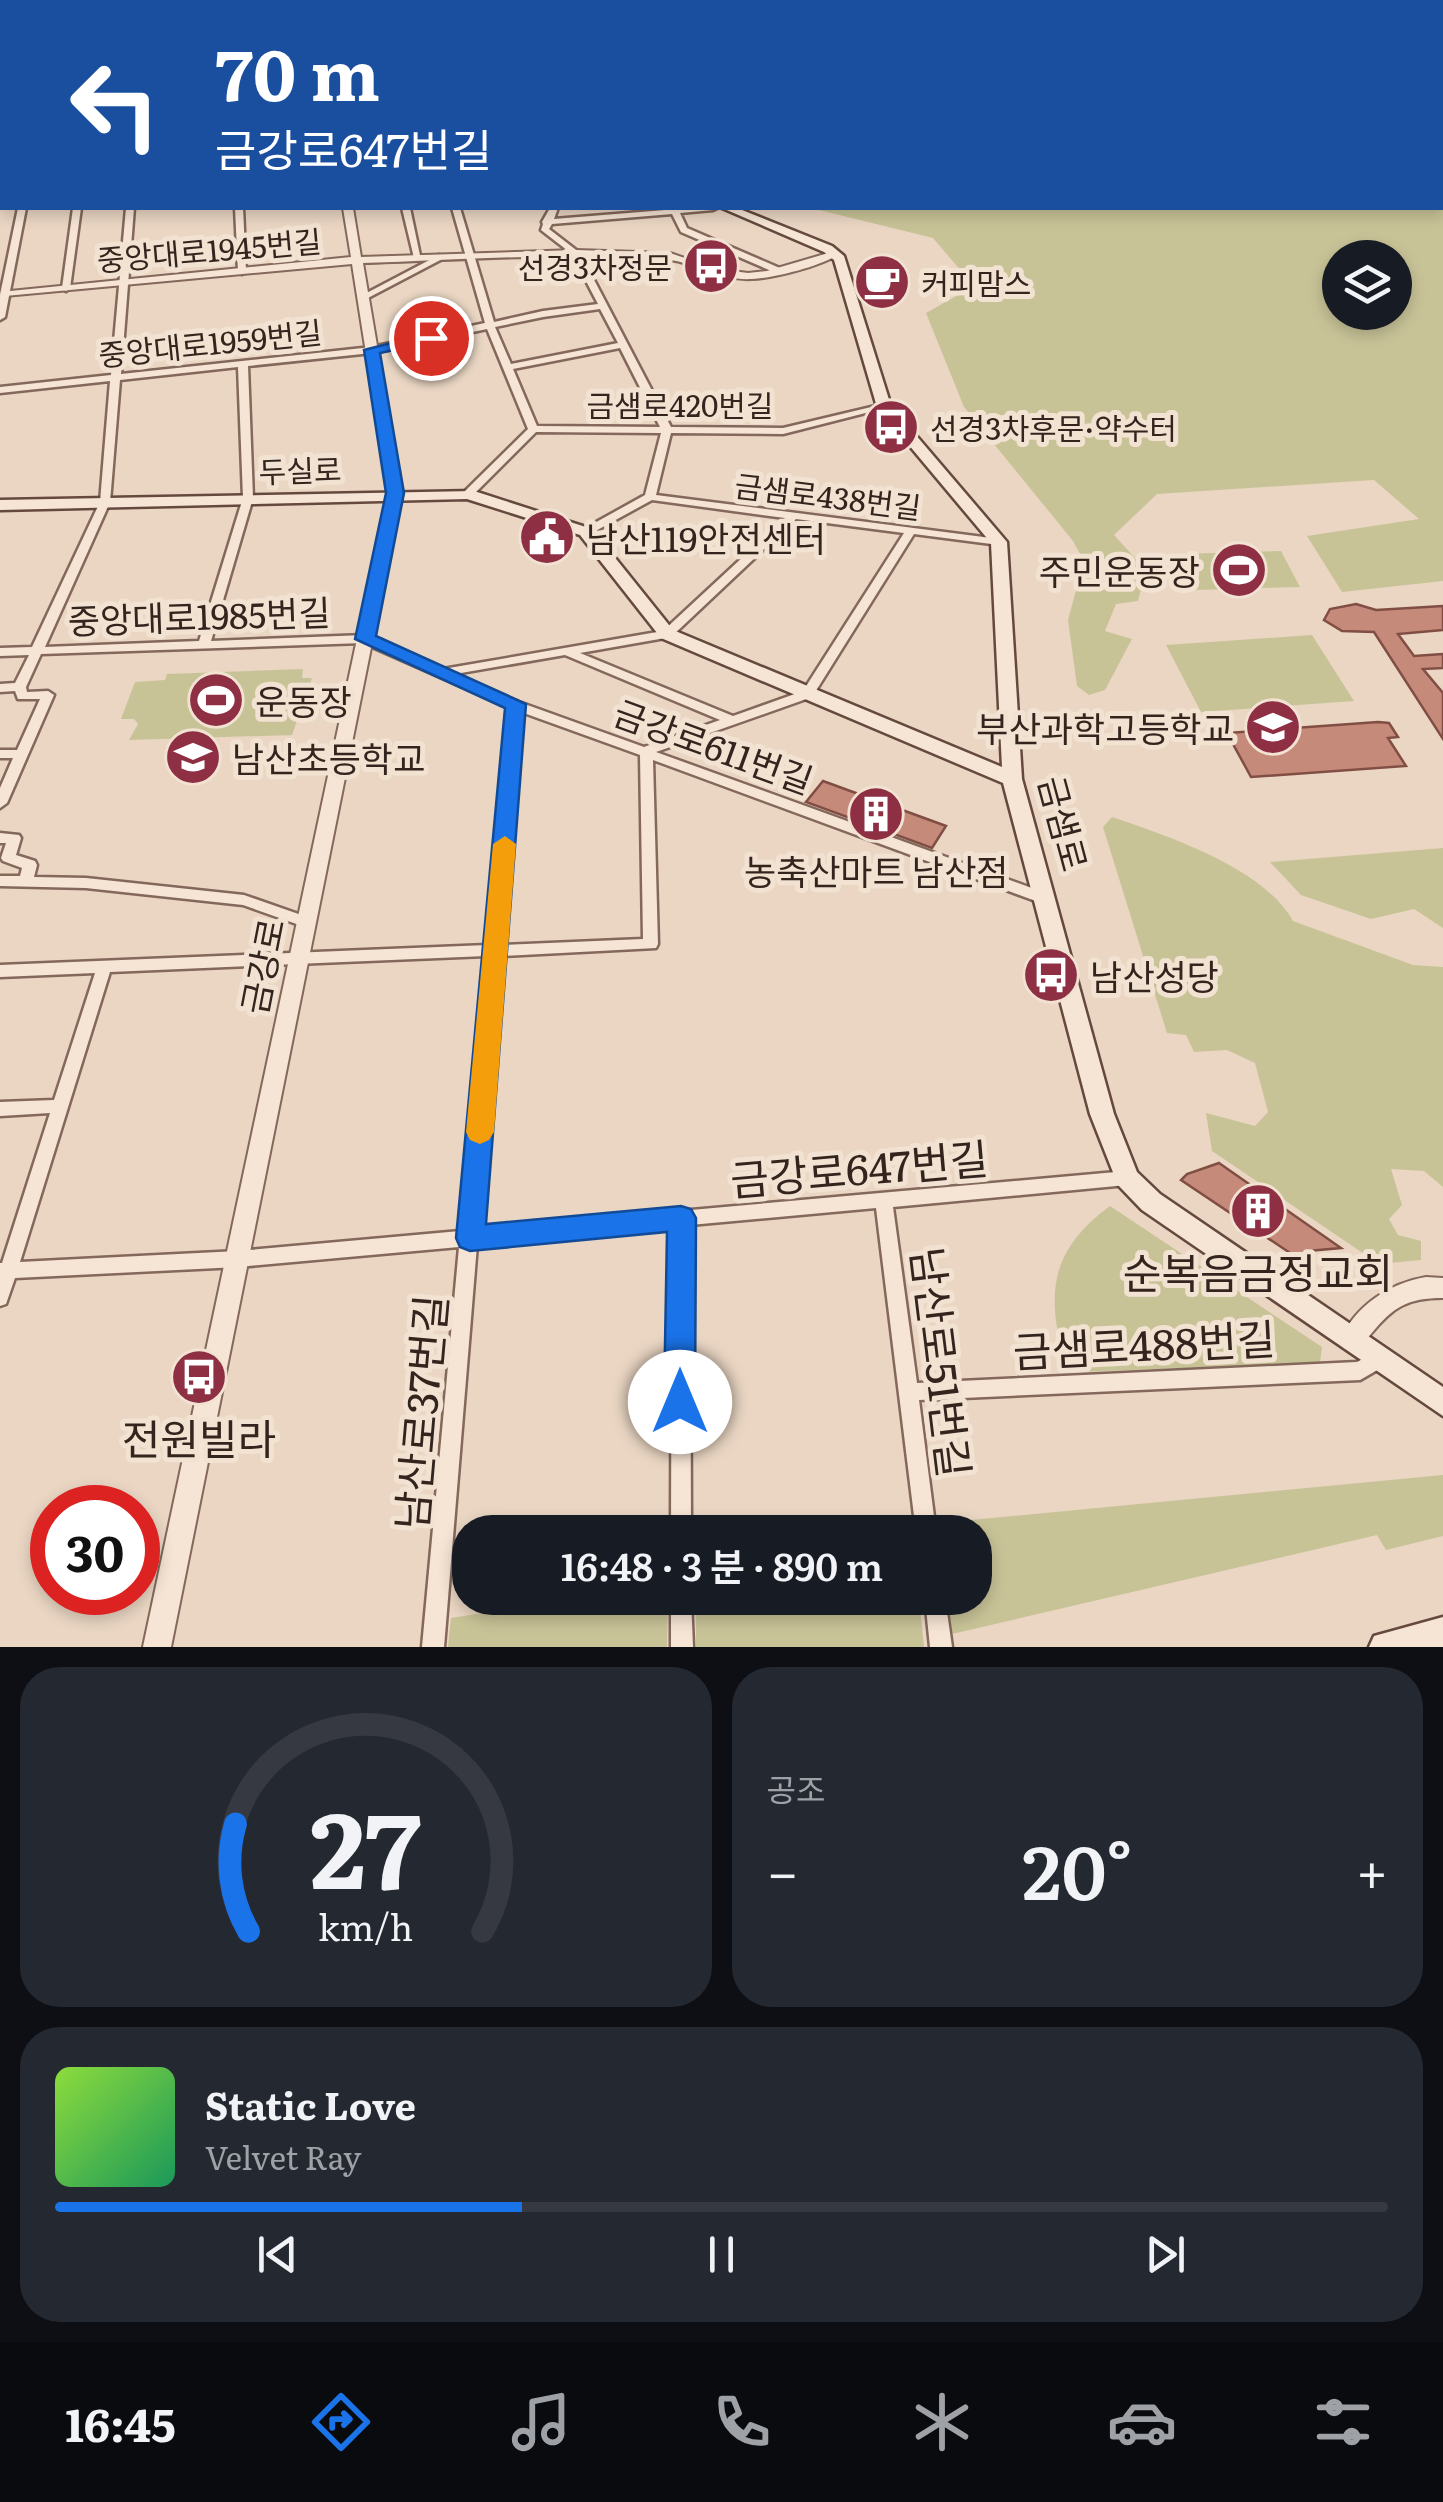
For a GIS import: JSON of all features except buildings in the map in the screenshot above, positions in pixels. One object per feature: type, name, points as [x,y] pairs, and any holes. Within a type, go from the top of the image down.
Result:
[{"type":"main road","points":[[733,210],[835,254],[862,326],[884,407],[1000,542]]},
{"type":"main road","name":"두실로","points":[[0,505],[468,494],[586,532]]},
{"type":"main road","points":[[586,532],[667,634],[1012,780]]},
{"type":"main road","name":"금샘로","points":[[1000,542],[1012,780],[1102,1114],[1128,1178],[1152,1202],[1443,1404]]},
{"type":"main road","points":[[1384,1647],[1443,1632]]},
{"type":"street","points":[[0,317],[22,210]]},
{"type":"street","name":"중앙대로1945번길","points":[[66,288],[77,210]]},
{"type":"street","points":[[35,650],[105,502],[130,210]]},
{"type":"street","points":[[238,210],[242,271]]},
{"type":"street","name":"금강로","points":[[157,1647],[395,493],[348,210]]},
{"type":"street","points":[[406,210],[418,258]]},
{"type":"street","points":[[457,210],[490,325],[533,430],[468,494]]},
{"type":"street","points":[[553,210],[545,230],[576,253],[667,430],[650,497],[586,532]]},
{"type":"street","points":[[546,222],[688,210]]},
{"type":"street","points":[[675,211],[684,230],[779,271]]},
{"type":"street","name":"중앙대로1945번길","points":[[2,294],[356,260],[576,253],[670,256],[715,272],[748,276],[835,254]]},
{"type":"street","points":[[363,297],[442,258]]},
{"type":"street","name":"중앙대로1959번길","points":[[0,390],[372,350],[543,314],[602,306]]},
{"type":"street","points":[[509,367],[622,345]]},
{"type":"street","points":[[204,644],[248,498],[244,364]]},
{"type":"street","name":"금샘로420번길","points":[[533,430],[783,431],[884,407]]},
{"type":"street","name":"금샘로438번길","points":[[650,497],[1000,542]]},
{"type":"street","points":[[442,672],[667,634],[793,516]]},
{"type":"street","points":[[0,971],[650,944],[646,752],[808,694],[911,530]]},
{"type":"street","name":"중앙대로1985번길","points":[[0,652],[365,639]]},
{"type":"street","name":"금강로611번길","points":[[365,639],[516,704],[1046,900]]},
{"type":"street","name":"중앙대로1985번길","points":[[20,687],[35,650]]},
{"type":"street","points":[[566,651],[733,721]]},
{"type":"street","points":[[0,688],[20,687],[22,696],[48,695],[0,803]]},
{"type":"street","name":"남산로37번길","points":[[434,1647],[516,704]]},
{"type":"street","points":[[0,754],[22,754]]},
{"type":"street","points":[[0,838],[14,838],[8,858],[30,865],[26,881]]},
{"type":"street","points":[[0,880],[244,900],[306,922]]},
{"type":"street","points":[[0,1298],[4,1271],[104,968]]},
{"type":"street","points":[[0,1109],[60,1106]]},
{"type":"street","name":"금강로647번길","points":[[4,1271],[238,1259],[1128,1178]]},
{"type":"street","name":"남산로51번길","points":[[884,1200],[924,1515]]},
{"type":"street","points":[[681,1218],[681,1515]]},
{"type":"street","points":[[1352,1340],[1384,1300],[1428,1287],[1443,1288]]},
{"type":"street","name":"금샘로488번길","points":[[909,1392],[1360,1370],[1378,1359]]},
{"type":"street","points":[[681,1615],[682,1647]]},
{"type":"street","points":[[936,1615],[940,1647]]},
{"type":"shaded area","points":[[819,210],[1443,210],[1443,581],[1342,592],[1307,536],[1419,519],[1374,480],[1157,494],[1114,535],[1146,570],[1138,601],[1116,604],[1105,631],[1132,639],[1105,690],[1089,695],[1077,686],[1068,620],[1084,561],[1073,541],[964,407],[926,313],[974,286],[933,238]]},
{"type":"shaded area","name":"주민운동장","points":[[1281,551],[1300,587],[1196,590],[1180,554]]},
{"type":"shaded area","points":[[1312,635],[1354,701],[1201,712],[1166,645]]},
{"type":"shaded area","name":"운동장","points":[[303,669],[302,678],[312,678],[292,735],[129,740],[138,724],[134,719],[121,719],[135,682],[165,680],[167,674]]},
{"type":"shaded area","points":[[1112,817],[1186,844],[1238,870],[1279,902],[1293,921],[1413,965],[1443,967],[1443,1187],[1424,1171],[1391,1169],[1402,1205],[1389,1219],[1398,1235],[1421,1241],[1421,1260],[1379,1264],[1212,1151],[1206,1113],[1255,1126],[1268,1112],[1255,1063],[1227,1050],[1194,1052],[1186,1035],[1167,1033],[1103,827]]},
{"type":"shaded area","points":[[1443,848],[1443,928],[1414,909],[1371,919],[1301,895],[1270,862]]},
{"type":"shaded area","points":[[1110,1206],[1322,1347],[1320,1363],[1077,1372],[1065,1363],[1059,1338],[1055,1316],[1058,1276],[1075,1240]]},
{"type":"shaded area","points":[[1443,1475],[1443,1536],[1386,1550],[1377,1535],[952,1634],[949,1615],[992,1615],[992,1518]]},
{"type":"shaded area","points":[[668,1615],[667,1647],[448,1647],[451,1618]]},
{"type":"shaded area","points":[[696,1615],[921,1615],[924,1647],[696,1647]]},
{"type":"slow traffic","points":[[480,1132],[505,844]]},
{"type":"place","name":"선경3차정문","points":[[711,266]]},
{"type":"place","name":"커피맘스","points":[[882,282]]},
{"type":"place","name":"선경3차후문·약수터","points":[[891,427]]},
{"type":"place","name":"남산119안전센터","points":[[547,537]]},
{"type":"place","name":"주민운동장","points":[[1239,570]]},
{"type":"place","name":"운동장","points":[[216,700]]},
{"type":"place","name":"부산과학고등학교","points":[[1273,727]]},
{"type":"place","name":"남산초등학교","points":[[193,757]]},
{"type":"place","name":"농축산마트 남산점","points":[[876,814]]},
{"type":"place","name":"남산성당","points":[[1051,975]]},
{"type":"place","name":"순복음금정교회","points":[[1258,1211]]},
{"type":"place","name":"전원빌라","points":[[199,1377]]},
{"type":"route","points":[[431,338],[372,350],[395,493],[365,639],[516,704],[470,1238],[681,1218],[680,1402]]}]
